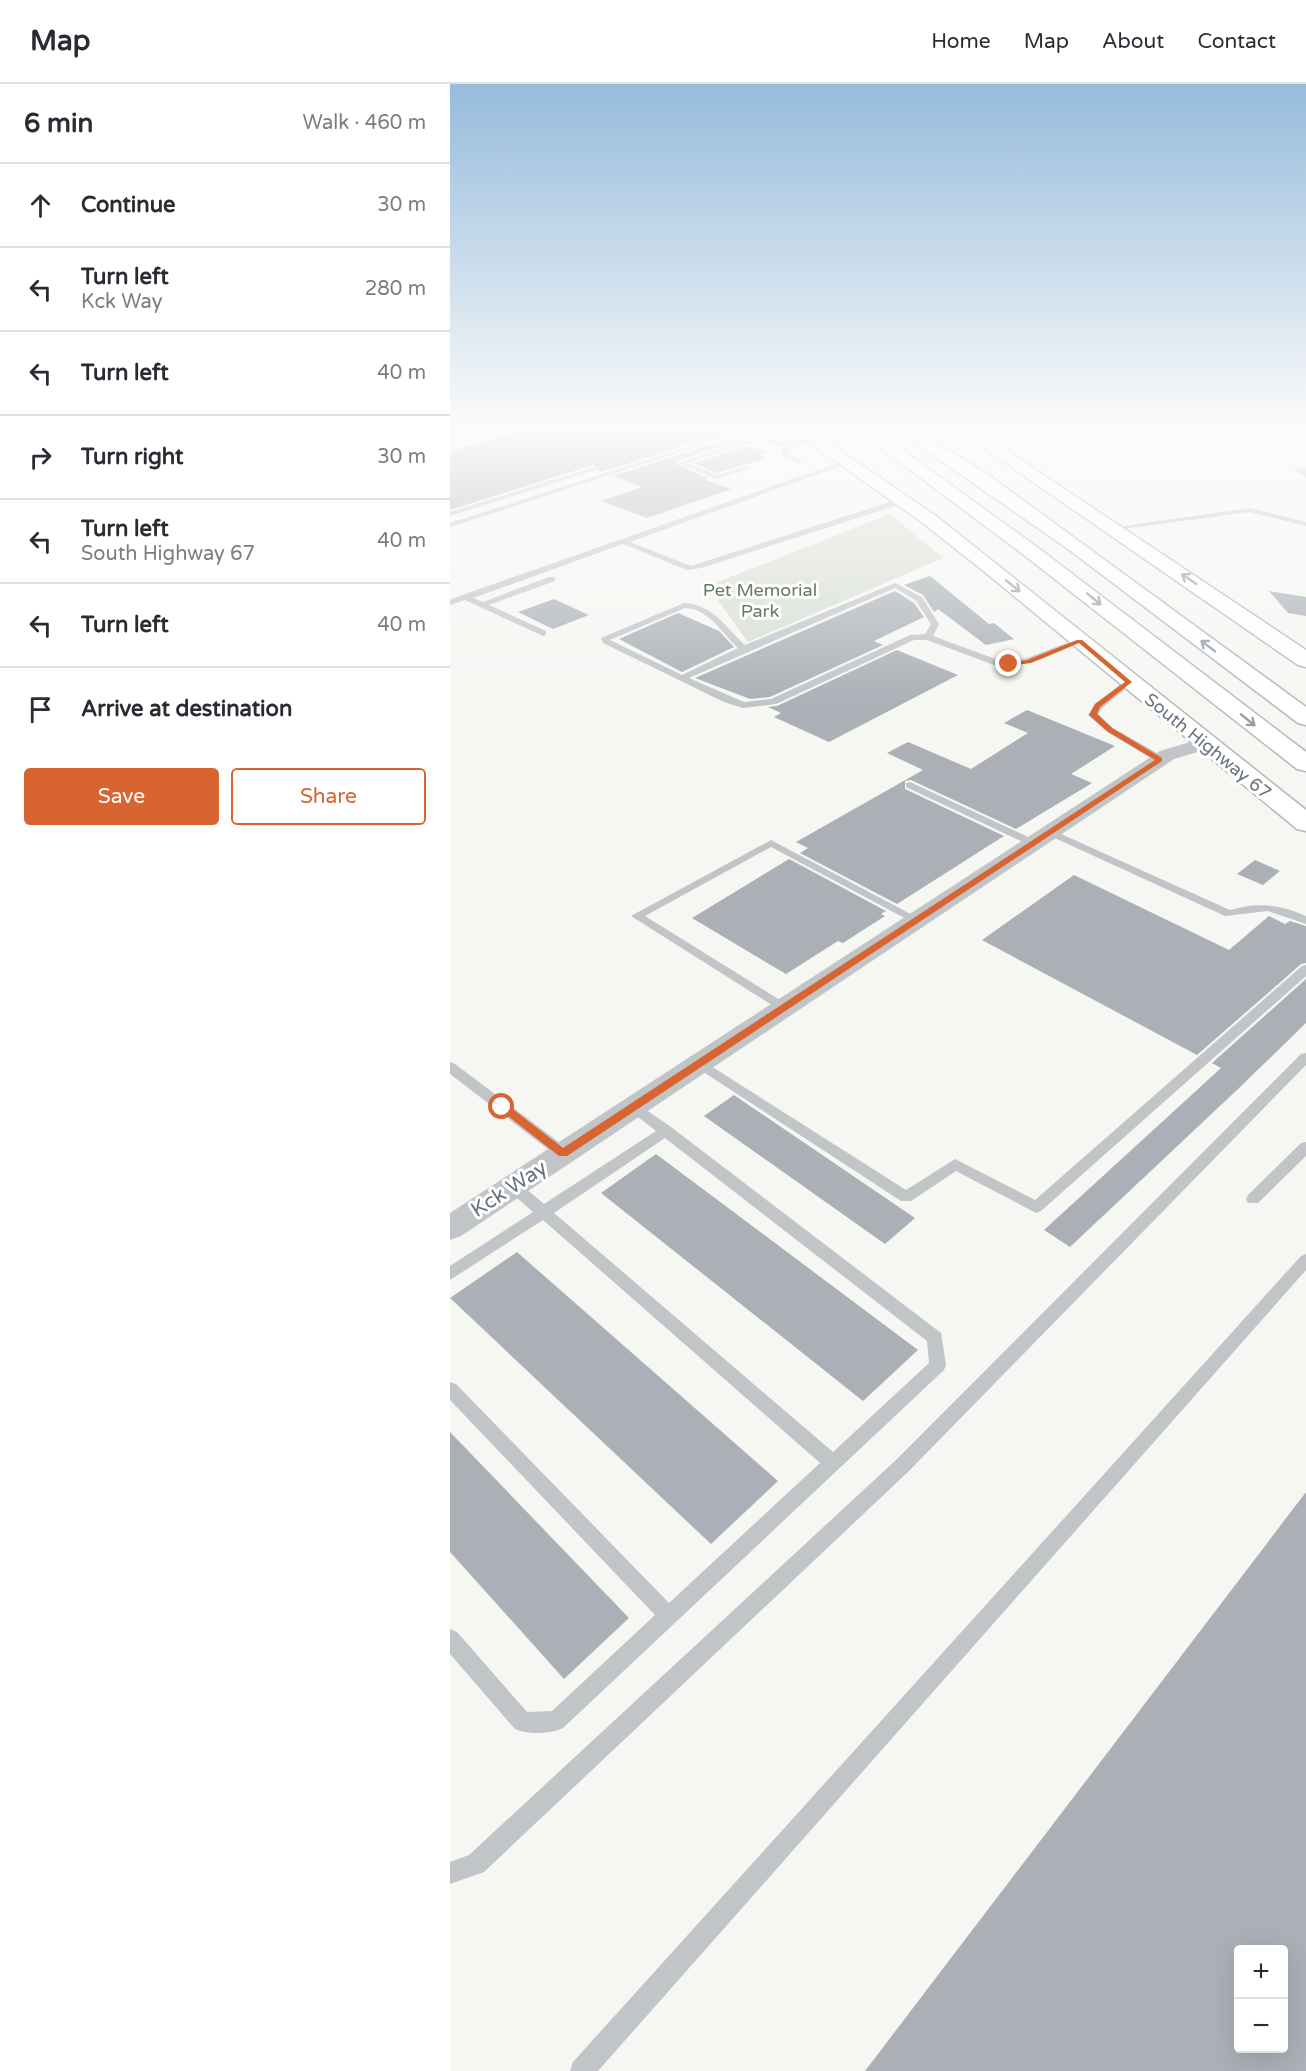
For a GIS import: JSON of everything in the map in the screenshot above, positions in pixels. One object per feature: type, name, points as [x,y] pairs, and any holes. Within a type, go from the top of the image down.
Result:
[{"type":"main road","name":"South Highway 67","points":[[931,521],[1204,744],[1306,823]]},
{"type":"main road","points":[[993,521],[1306,764]]},
{"type":"main road","points":[[1041,521],[1306,718]]},
{"type":"main road","points":[[1103,521],[1306,660]]},
{"type":"street","name":"Kck Way","points":[[450,1228],[1160,759],[1204,744]]},
{"type":"lane","points":[[450,603],[679,521]]},
{"type":"lane","points":[[621,541],[690,568],[841,521]]},
{"type":"lane","points":[[1114,528],[1169,521]]},
{"type":"lane","points":[[482,605],[552,579]]},
{"type":"lane","points":[[682,678],[894,585],[919,599],[925,608],[935,624],[928,637]]},
{"type":"lane","points":[[465,597],[543,633]]},
{"type":"lane","points":[[744,649],[713,615],[692,604],[684,605],[604,638],[727,700],[755,705],[773,702],[913,637],[928,637],[997,663],[1009,664],[1029,661],[1080,641]]},
{"type":"lane","points":[[1129,682],[1098,706],[1093,715],[1110,730],[1160,759]]},
{"type":"lane","points":[[910,785],[1229,914],[1247,908],[1278,907],[1306,920]]},
{"type":"lane","points":[[783,1008],[638,916],[771,843],[916,920]]},
{"type":"lane","points":[[698,1064],[906,1197],[955,1164],[1036,1207],[1306,969]]},
{"type":"lane","points":[[450,1873],[476,1864],[903,1465],[1306,1057]]},
{"type":"lane","points":[[450,1067],[563,1153]]},
{"type":"lane","points":[[450,1639],[522,1722],[555,1721],[938,1365],[935,1338],[633,1107]]},
{"type":"lane","points":[[450,1274],[666,1131]]},
{"type":"lane","points":[[1253,1199],[1306,1148]]},
{"type":"lane","points":[[513,1186],[833,1463]]},
{"type":"lane","points":[[582,2071],[1306,1260]]},
{"type":"lane","points":[[450,1389],[669,1616]]},
{"type":"green space","name":"Pet Memorial Park","points":[[873,521],[898,521],[943,558],[748,642],[708,586]]},
{"type":"building","points":[[930,576],[989,624],[994,623],[1014,639],[986,645],[938,609],[934,612],[923,595],[904,585]]},
{"type":"building","points":[[895,591],[914,603],[924,617],[874,641],[883,645],[770,697],[750,699],[695,678]]},
{"type":"building","points":[[1269,591],[1306,597],[1306,616],[1288,613]]},
{"type":"building","points":[[554,599],[589,615],[553,629],[518,612]]},
{"type":"building","points":[[678,613],[719,631],[734,647],[682,672],[619,639]]},
{"type":"building","points":[[897,650],[958,675],[829,742],[774,717],[781,713],[768,707],[777,706]]},
{"type":"building","points":[[1027,710],[1115,746],[1071,774],[1092,783],[1016,829],[911,780],[905,781],[905,789],[1004,836],[897,904],[800,853],[808,848],[796,842],[923,770],[887,753],[908,742],[971,769],[1028,733],[1004,723]]},
{"type":"building","points":[[789,859],[886,911],[881,914],[885,916],[843,943],[838,941],[786,974],[692,918]]},
{"type":"building","points":[[1255,860],[1280,871],[1263,885],[1237,874]]},
{"type":"building","points":[[1074,875],[1229,950],[1269,916],[1285,924],[1290,921],[1306,926],[1306,963],[1301,964],[1197,1055],[982,940]]},
{"type":"building","points":[[1306,979],[1306,1023],[1238,1089],[1070,1247],[1044,1230],[1221,1068],[1212,1063]]},
{"type":"building","points":[[734,1095],[915,1218],[885,1244],[704,1116]]},
{"type":"building","points":[[656,1154],[918,1350],[863,1401],[601,1193]]},
{"type":"building","points":[[517,1252],[778,1481],[711,1544],[450,1298]]},
{"type":"building","points":[[450,1432],[629,1618],[564,1679],[450,1552]]},
{"type":"building","points":[[1306,1492],[1306,2071],[865,2071]]},
{"type":"route","points":[[502,1107],[563,1153],[1160,759],[1110,730],[1093,715],[1098,706],[1129,682],[1080,641],[1051,650],[1020,664],[1009,664]]}]
